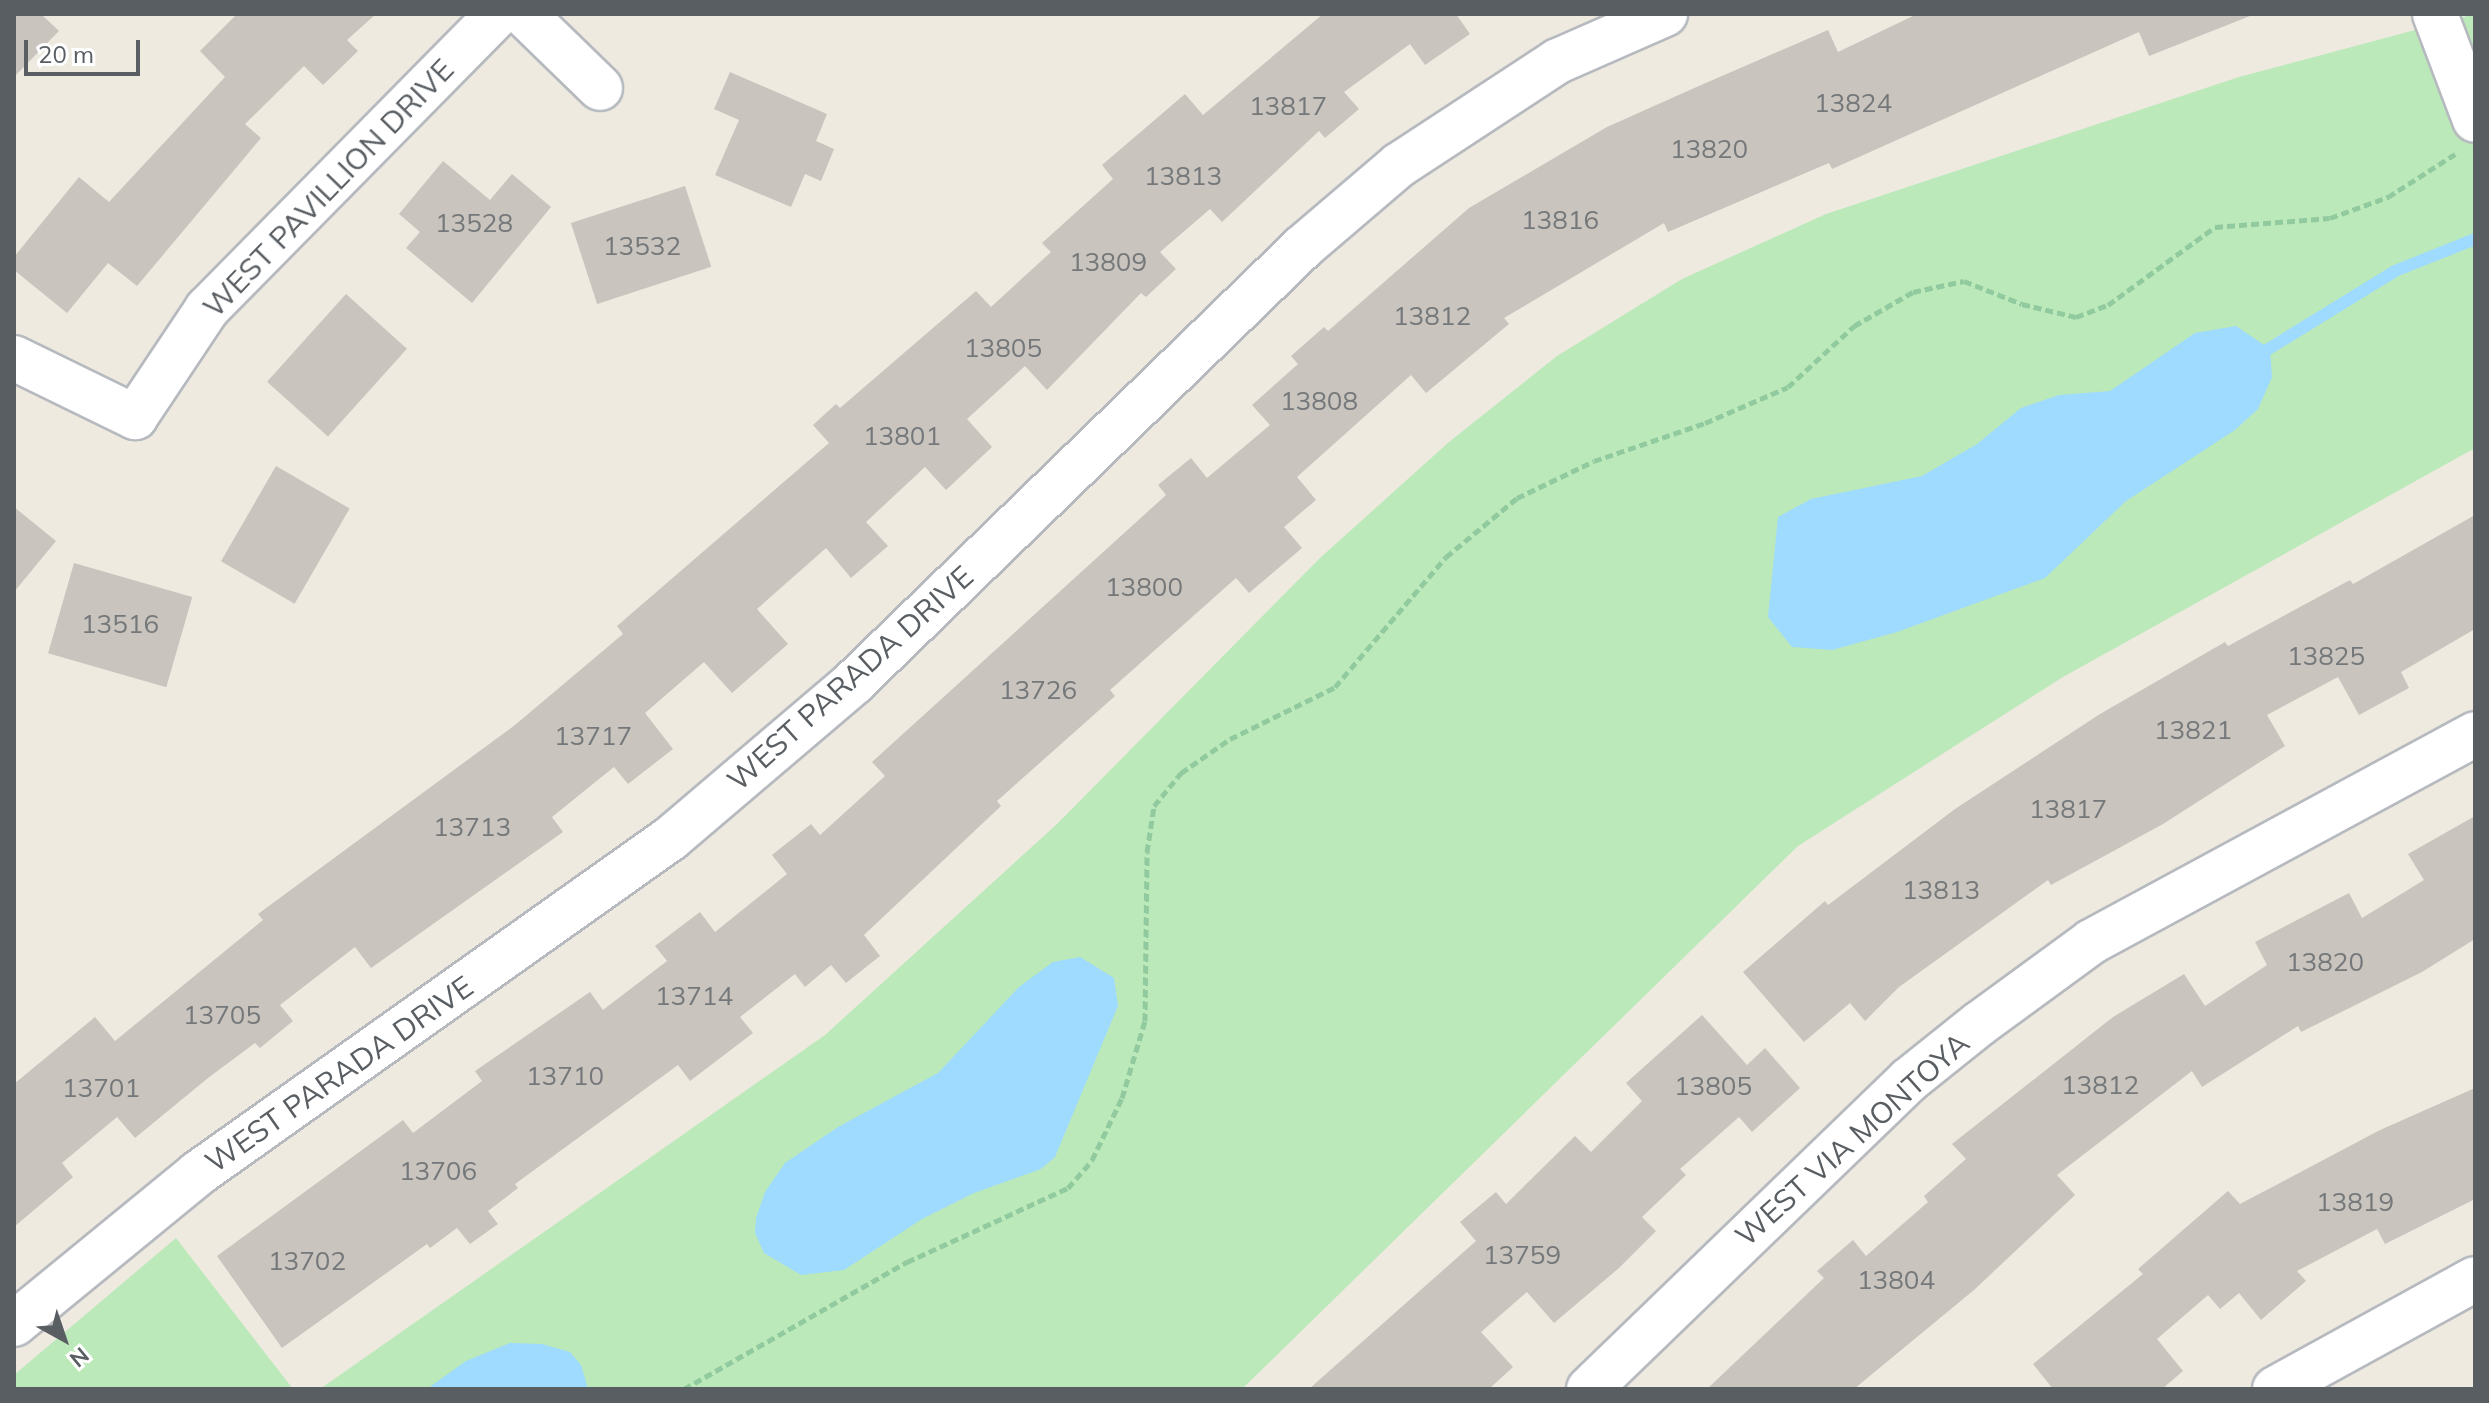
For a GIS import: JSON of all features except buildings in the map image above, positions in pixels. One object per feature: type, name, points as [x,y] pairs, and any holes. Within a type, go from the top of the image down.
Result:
[{"type":"street","name":"WEST PAVILLION DRIVE","points":[[14,358],[135,417],[207,309],[498,14]]},
{"type":"street","points":[[524,14],[600,88]]},
{"type":"street","name":"WEST PARADA DRIVE","points":[[14,1324],[197,1174],[671,838],[854,682],[1303,247],[1399,165],[1558,61],[1665,14]]},
{"type":"street","points":[[2435,14],[2471,132]]},
{"type":"street","name":"WEST VIA MONTOYA","points":[[1589,1389],[1909,1080],[2004,1006],[2091,942],[2475,734]]},
{"type":"street","points":[[2275,1389],[2475,1279]]},
{"type":"path","points":[[684,1389],[907,1262],[1068,1188],[1092,1160],[1122,1098],[1145,1021],[1147,852],[1154,806],[1181,773],[1230,739],[1335,687],[1446,557],[1517,498],[1594,461],[1705,423],[1788,387],[1854,326],[1913,292],[1964,281],[2022,304],[2076,317],[2108,305],[2215,227],[2330,218],[2388,197],[2471,132]]},
{"type":"green space","points":[[2475,14],[2475,448],[2063,677],[1798,846],[1242,1389],[320,1389],[825,1035],[1057,824],[1320,558],[1449,442],[1557,356],[1682,279],[1826,214],[2239,77]]},
{"type":"green space","points":[[176,1238],[293,1389],[14,1389],[14,1375]]},
{"type":"water","points":[[2236,326],[2270,349],[2272,377],[2258,409],[2235,430],[2126,501],[2045,578],[1897,632],[1832,650],[1792,647],[1768,617],[1778,517],[1811,499],[1922,476],[1977,444],[2021,408],[2059,395],[2110,391],[2195,333]]},
{"type":"water","points":[[1080,957],[1114,978],[1118,1006],[1055,1157],[1041,1169],[974,1193],[922,1219],[844,1270],[801,1275],[764,1253],[755,1233],[756,1218],[765,1192],[785,1163],[838,1127],[938,1073],[1019,987],[1053,962]]},
{"type":"water","points":[[510,1343],[542,1344],[570,1352],[581,1365],[588,1389],[427,1389],[466,1361]]},
{"type":"waterway","points":[[2257,356],[2395,271],[2475,239]]}]
